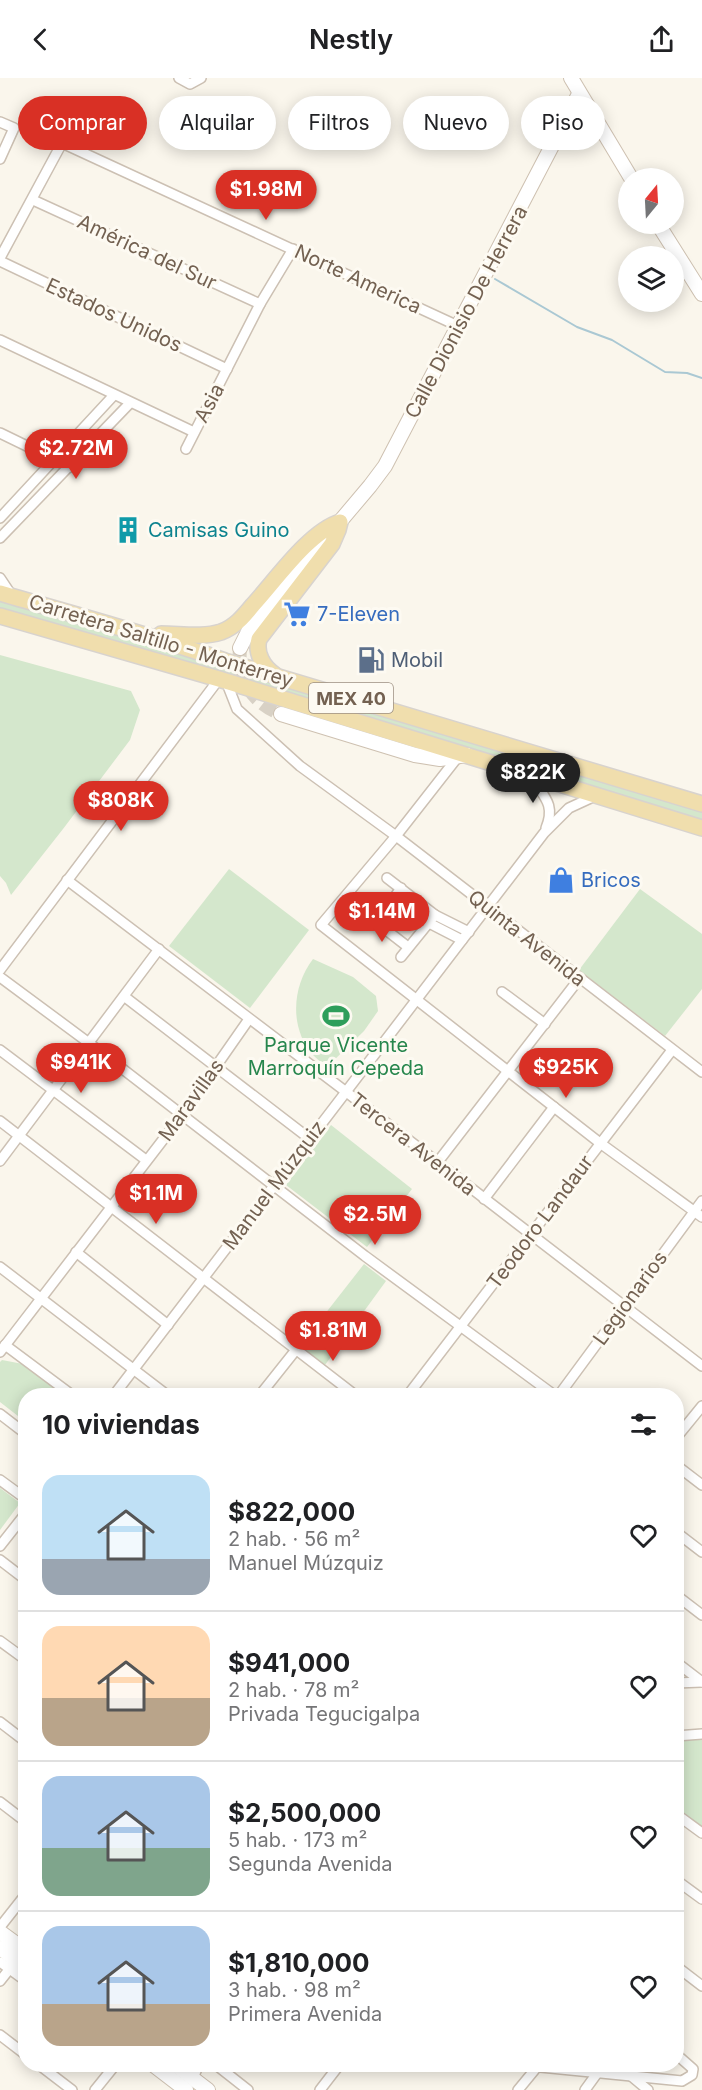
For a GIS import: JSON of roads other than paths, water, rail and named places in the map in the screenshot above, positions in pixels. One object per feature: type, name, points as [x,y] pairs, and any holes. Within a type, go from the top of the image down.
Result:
[{"type":"main road","points":[[149,635],[202,635],[228,629],[242,618],[313,537],[340,522]]},
{"type":"main road","points":[[278,676],[261,660],[257,646],[259,639],[332,544],[340,522]]},
{"type":"main road","name":"Carretera Saltillo - Monterrey","points":[[6,595],[67,614],[149,635],[225,661],[702,804]]},
{"type":"main road","name":"Carretera Saltillo - Monterrey","points":[[0,616],[223,680],[462,756],[702,828]]},
{"type":"street","points":[[178,78],[190,84],[201,78]]},
{"type":"street","points":[[571,78],[625,168]]},
{"type":"street","name":"Calle Dionisio De Herrera","points":[[340,522],[385,465],[579,94]]},
{"type":"street","points":[[0,122],[14,128],[0,159]]},
{"type":"street","name":"Norte America","points":[[33,200],[62,143],[458,326]]},
{"type":"street","points":[[0,259],[33,200]]},
{"type":"street","name":"América del Sur","points":[[33,200],[260,304]]},
{"type":"street","points":[[664,234],[702,294]]},
{"type":"street","name":"Asia","points":[[0,340],[194,432],[260,304],[293,249]]},
{"type":"street","name":"Estados Unidos","points":[[0,259],[227,369]]},
{"type":"street","points":[[0,518],[114,395]]},
{"type":"street","points":[[0,538],[130,403]]},
{"type":"street","points":[[186,449],[194,432]]},
{"type":"street","points":[[0,433],[70,467]]},
{"type":"street","points":[[240,648],[250,628],[340,522]]},
{"type":"street","points":[[0,578],[6,595]]},
{"type":"street","points":[[0,970],[223,680]]},
{"type":"street","name":"Quinta Avenida","points":[[223,680],[237,709],[245,718],[300,766],[396,836],[702,1072]]},
{"type":"street","points":[[281,714],[415,755],[432,758],[462,756]]},
{"type":"street","points":[[462,756],[321,925],[600,1143],[698,1214]]},
{"type":"street","name":"Manuel Múzquiz","points":[[531,776],[551,808],[551,817],[544,833]]},
{"type":"street","name":"Manuel Múzquiz","points":[[119,1388],[544,833],[569,808],[596,796]]},
{"type":"street","points":[[387,878],[435,915],[469,932]]},
{"type":"street","name":"Tercera Avenida","points":[[67,880],[702,1366]]},
{"type":"street","points":[[401,888],[375,920],[408,946]]},
{"type":"street","points":[[401,957],[435,915]]},
{"type":"street","points":[[429,923],[462,940]]},
{"type":"street","points":[[0,1161],[159,950]]},
{"type":"street","points":[[0,977],[365,1256],[545,1388]]},
{"type":"street","points":[[437,1163],[579,979]]},
{"type":"street","points":[[502,992],[545,1024]]},
{"type":"street","points":[[125,997],[310,1139]]},
{"type":"street","name":"Maravillas","points":[[3,1349],[182,1114],[249,1020]]},
{"type":"street","points":[[0,1050],[146,1160]]},
{"type":"street","name":"Teodoro Landaur","points":[[413,1388],[672,1050]]},
{"type":"street","points":[[484,1199],[554,1107]]},
{"type":"street","points":[[0,1121],[345,1388]]},
{"type":"street","name":"Legionarios","points":[[558,1388],[698,1214],[702,1201]]},
{"type":"street","points":[[75,1252],[168,1325]]},
{"type":"street","points":[[0,1267],[157,1388]]},
{"type":"street","points":[[3,1349],[62,1388]]},
{"type":"street","points":[[266,1388],[295,1351]]},
{"type":"street","points":[[684,1429],[701,1411]]},
{"type":"street","points":[[0,1414],[18,1428]]},
{"type":"street","points":[[684,1471],[702,1485]]},
{"type":"street","points":[[0,1480],[18,1493]]},
{"type":"street","points":[[0,1546],[18,1523]]},
{"type":"street","points":[[684,1538],[702,1552]]},
{"type":"street","points":[[0,1560],[18,1574]]},
{"type":"street","points":[[684,1601],[702,1615]]},
{"type":"street","points":[[0,1641],[18,1654]]},
{"type":"street","points":[[684,1668],[702,1682]]},
{"type":"street","points":[[684,1683],[702,1682]]},
{"type":"street","points":[[0,1722],[18,1736]]},
{"type":"street","points":[[684,1735],[702,1734]]},
{"type":"street","points":[[0,1802],[18,1816]]},
{"type":"street","points":[[684,1820],[702,1833]]},
{"type":"street","points":[[684,1886],[702,1899]]},
{"type":"street","points":[[0,1927],[18,1904]]},
{"type":"street","points":[[0,1932],[18,1957]]},
{"type":"street","points":[[0,1948],[18,1959]]},
{"type":"street","points":[[0,1962],[18,1960]]},
{"type":"street","points":[[0,1981],[18,1962]]},
{"type":"street","points":[[684,1972],[702,1986]]},
{"type":"street","points":[[0,2035],[18,2049]]},
{"type":"street","points":[[585,2090],[598,2072],[682,2081],[692,2075],[693,2069],[684,2060]]},
{"type":"street","points":[[48,2072],[72,2090]]},
{"type":"street","points":[[95,2090],[110,2072]]},
{"type":"street","points":[[167,2072],[189,2084],[208,2090]]},
{"type":"street","points":[[225,2072],[248,2090]]},
{"type":"street","points":[[334,2072],[323,2087],[334,2090]]},
{"type":"street","points":[[518,2090],[533,2072]]},
{"type":"street","points":[[630,2075],[648,2090]]},
{"type":"waterway","points":[[495,279],[577,327],[612,340],[665,372],[687,373],[702,378]]},
{"type":"tunnel","points":[[240,648],[241,670],[248,688],[262,703],[281,714]]},
{"type":"place","name":"Camisas Guino","points":[[128,530]]},
{"type":"place","name":"7-Eleven","points":[[297,614]]},
{"type":"place","name":"Mobil","points":[[371,660]]},
{"type":"place","name":"Bricos","points":[[561,880]]},
{"type":"place","name":"Parque Vicente Marroquín Cepeda","points":[[336,1016]]}]
